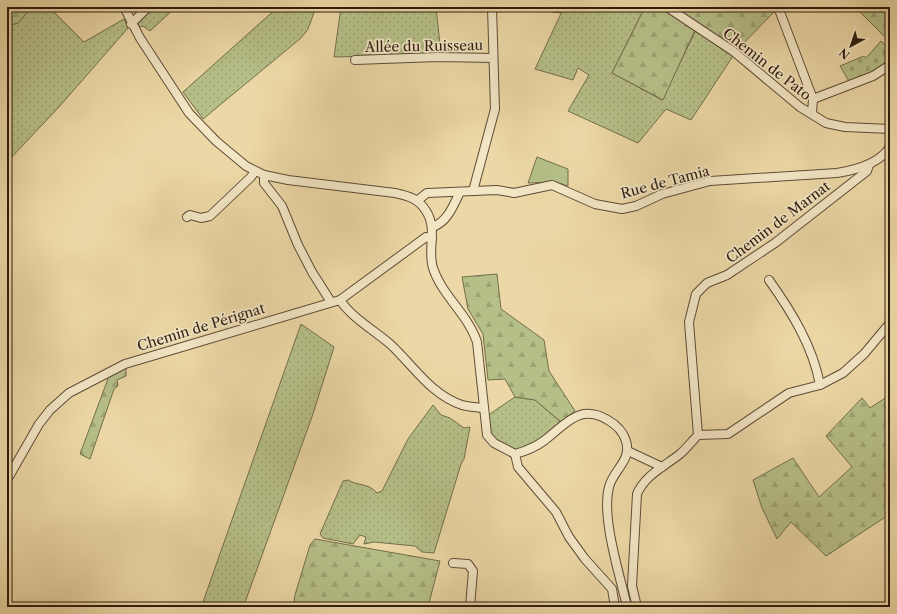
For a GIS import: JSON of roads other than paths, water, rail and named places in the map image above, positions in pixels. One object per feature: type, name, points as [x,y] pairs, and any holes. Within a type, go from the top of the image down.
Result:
[{"type":"street","points":[[124,7],[131,24],[189,113],[216,141],[246,166],[255,171],[288,180],[395,193],[418,200],[428,213],[433,227],[433,266],[438,279],[473,328],[477,342],[487,435],[498,446],[515,454],[528,450],[544,441],[579,415],[589,414],[600,416],[613,423],[622,432],[628,451],[626,459],[609,487],[608,525],[627,607]]},
{"type":"street","points":[[131,24],[148,7]]},
{"type":"street","points":[[473,191],[494,109],[492,7]]},
{"type":"street","name":"Chemin de Pato","points":[[667,7],[733,51],[800,107],[833,125],[890,129]]},
{"type":"street","points":[[778,7],[813,99],[812,113]]},
{"type":"street","name":"Allée du Ruisseau","points":[[355,60],[438,57],[493,58]]},
{"type":"street","points":[[813,99],[873,76],[890,65]]},
{"type":"street","name":"Chemin de Marnat","points":[[698,435],[689,322],[696,294],[707,283],[727,276],[775,243],[867,170],[870,165],[890,149]]},
{"type":"street","name":"Rue de Tamia","points":[[418,200],[427,193],[497,190],[514,193],[552,185],[595,204],[622,209],[636,206],[662,194],[710,181],[837,173],[870,165]]},
{"type":"street","points":[[187,217],[190,215],[201,218],[210,216],[251,177],[255,171]]},
{"type":"street","points":[[264,174],[264,183],[282,206],[298,245],[312,272],[331,302]]},
{"type":"street","points":[[433,227],[439,224],[451,212],[460,192]]},
{"type":"street","name":"Chemin de Pérignat","points":[[7,480],[39,424],[50,410],[69,393],[125,364],[340,300],[426,237],[432,239]]},
{"type":"street","points":[[769,280],[784,301],[805,339],[817,367],[820,385]]},
{"type":"street","points":[[340,300],[350,311],[390,344],[416,373],[437,390],[462,405],[483,408]]},
{"type":"street","points":[[637,607],[632,586],[637,494],[648,478],[681,453],[698,435],[728,434],[789,393],[820,385],[843,373],[854,364],[890,323]]},
{"type":"street","points":[[628,451],[662,467]]},
{"type":"street","points":[[515,454],[518,467],[556,512],[569,537],[612,589],[615,607]]},
{"type":"street","points":[[453,563],[468,564],[473,571],[470,607]]}]
